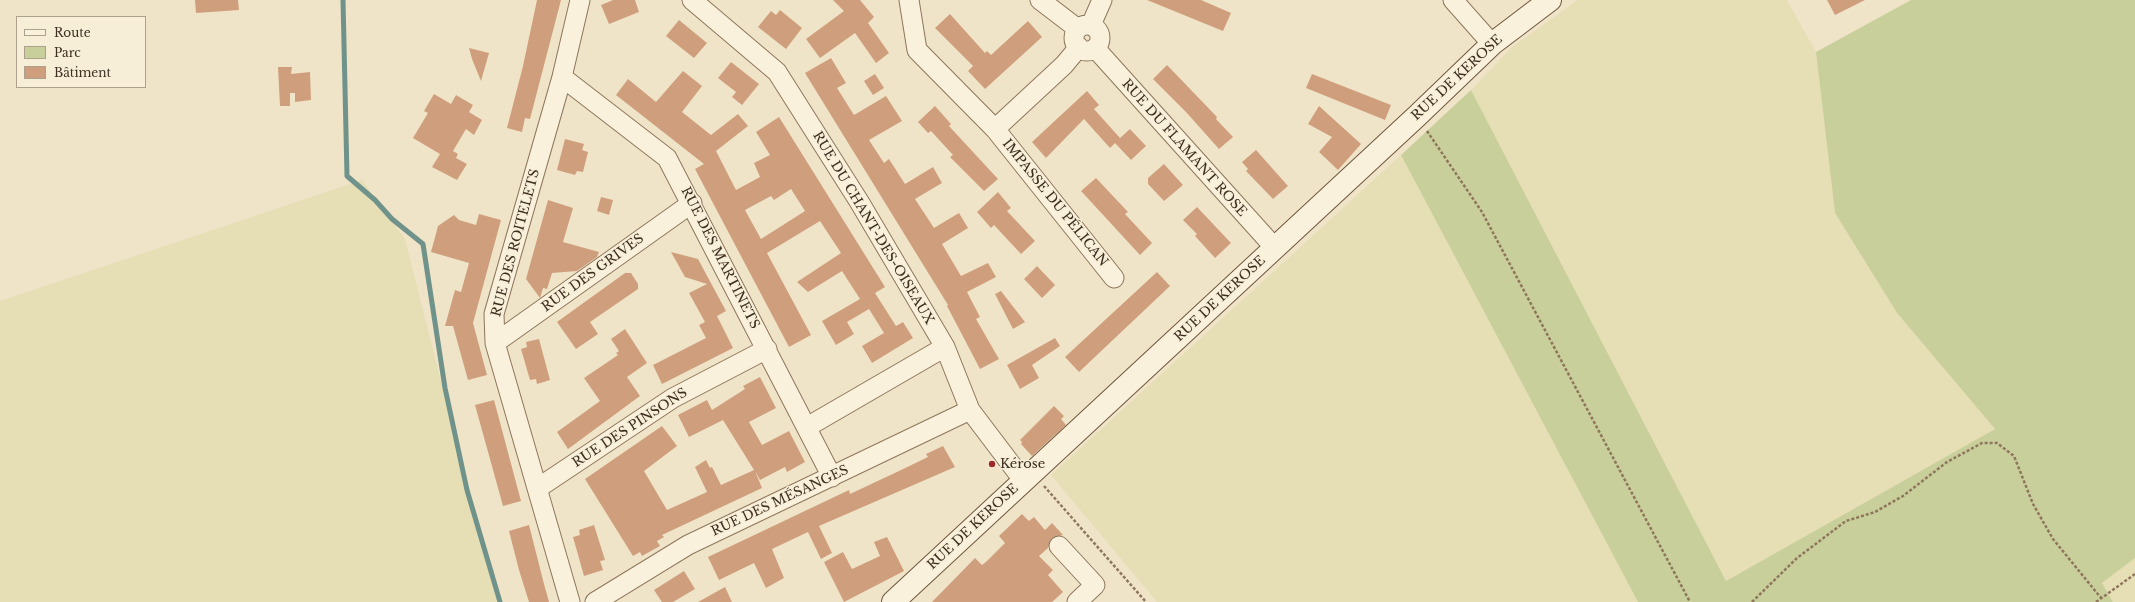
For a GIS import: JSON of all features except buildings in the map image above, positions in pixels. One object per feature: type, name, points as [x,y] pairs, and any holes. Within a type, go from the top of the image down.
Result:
[{"type":"main road","name":"RUE DE KEROSE","points":[[893,602],[1417,116],[1492,44],[1550,0]]},
{"type":"street","name":"RUE DES ROITELETS","points":[[570,602],[495,343],[494,314],[562,76],[580,0]]},
{"type":"street","name":"RUE DU CHANT-DES-OISEAUX","points":[[692,0],[777,72],[860,203],[945,347],[970,410],[1028,476]]},
{"type":"street","name":"IMPASSE DU PÉLICAN","points":[[909,0],[917,50],[995,129],[1114,278]]},
{"type":"street","name":"RUE DU FLAMANT ROSE","points":[[1040,0],[1086,37],[1275,248]]},
{"type":"street","name":"IMPASSE DU PÉLICAN","points":[[995,129],[1064,65],[1086,37],[1102,0]]},
{"type":"street","points":[[1453,0],[1492,44]]},
{"type":"street","name":"RUE DES MARTINETS","points":[[562,76],[667,158],[692,203],[832,476]]},
{"type":"street","name":"RUE DES GRIVES","points":[[495,343],[692,203]]},
{"type":"street","points":[[807,427],[945,347]]},
{"type":"street","name":"RUE DES PINSONS","points":[[538,488],[673,398],[767,350]]},
{"type":"street","name":"RUE DES MÉSANGES","points":[[595,602],[688,545],[970,410]]},
{"type":"street","points":[[1059,546],[1095,585],[1077,602]]},
{"type":"path","points":[[1417,116],[1482,212],[1690,602]]},
{"type":"path","points":[[1752,602],[1797,558],[1846,520],[1875,512],[1903,496],[1947,462],[1982,444],[1996,444],[2014,456],[2033,504],[2053,539],[2101,598]]},
{"type":"path","points":[[1028,476],[1146,602]]},
{"type":"path","points":[[2096,602],[2135,574]]},
{"type":"shaded area","points":[[1578,0],[1787,0],[1816,52],[1835,213],[1897,313],[1995,429],[1726,581],[1471,90],[1512,47]]},
{"type":"shaded area","points":[[1401,155],[1638,602],[1157,602],[1051,475]]},
{"type":"shaded area","points":[[362,180],[405,239],[497,602],[0,602],[0,301]]},
{"type":"shaded area","points":[[2135,558],[2135,602],[2113,602],[2102,583]]},
{"type":"green space","points":[[1911,0],[2135,0],[2135,558],[2102,583],[2113,602],[1638,602],[1401,155],[1471,90],[1726,581],[1995,429],[1897,313],[1835,213],[1816,52]]},
{"type":"waterway","points":[[343,0],[347,176],[375,200],[392,219],[423,244],[445,388],[467,490],[500,602]]},
{"type":"place","name":"Kérose","points":[[992,464]]}]
